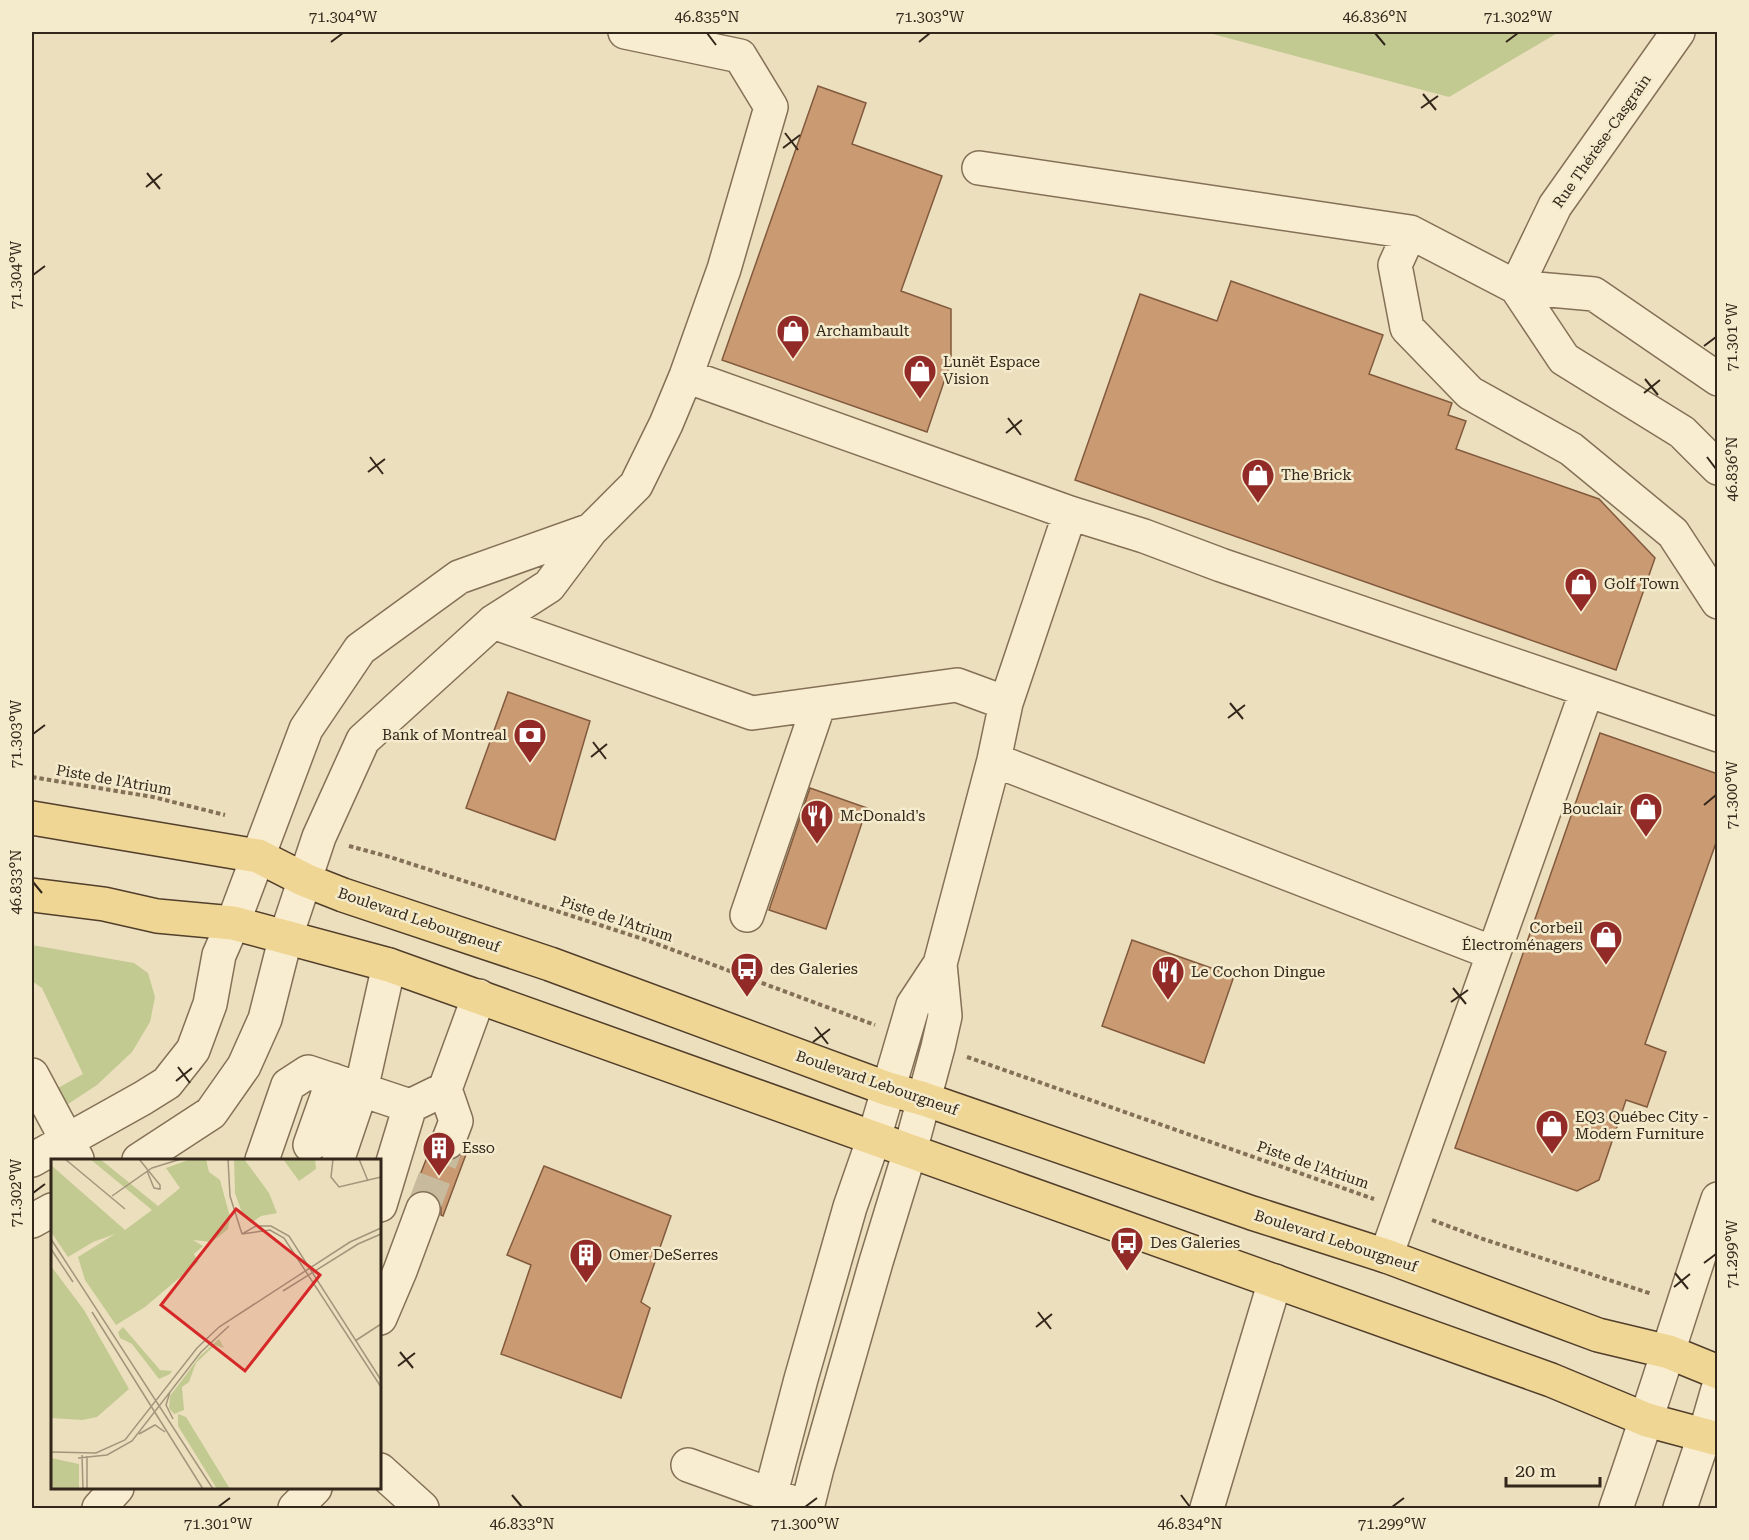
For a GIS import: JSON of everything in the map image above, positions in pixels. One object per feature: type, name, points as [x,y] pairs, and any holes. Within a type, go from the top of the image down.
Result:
[{"type":"main road","name":"Boulevard Lebourgneuf","points":[[32,818],[258,856],[305,880],[381,908],[550,964],[888,1089],[924,1099],[1241,1209],[1386,1256],[1598,1335],[1669,1352],[1718,1372]]},
{"type":"main road","points":[[32,895],[104,904],[157,916],[233,923],[388,965],[1551,1380],[1647,1420],[1711,1437]]},
{"type":"street","points":[[142,1159],[211,1113],[244,1066],[264,1019],[286,936],[319,837],[363,740],[493,622],[549,586],[591,530],[636,485],[666,424],[686,376],[724,269],[771,107],[740,56],[625,32]]},
{"type":"street","name":"Rue Thérèse-Casgrain","points":[[1516,287],[1555,206],[1678,32]]},
{"type":"street","points":[[979,168],[1410,232],[1516,287],[1594,294],[1718,379]]},
{"type":"street","points":[[1410,232],[1395,265],[1407,328],[1470,393],[1571,449],[1673,533],[1718,602]]},
{"type":"street","points":[[1516,287],[1564,358],[1682,432],[1718,468]]},
{"type":"street","points":[[686,376],[1070,513],[1144,536],[1718,735]]},
{"type":"street","points":[[769,1502],[801,1379],[847,1219],[874,1138],[913,1005],[940,964],[994,760],[1006,703],[1070,513]]},
{"type":"street","points":[[32,1160],[72,1151],[167,1083],[193,1050],[210,1004],[219,955],[306,729],[360,649],[459,577],[591,530]]},
{"type":"street","points":[[493,622],[752,713],[957,686],[1006,703]]},
{"type":"street","points":[[1386,1256],[1587,690]]},
{"type":"street","points":[[747,915],[819,704]]},
{"type":"street","points":[[994,760],[1493,953]]},
{"type":"street","points":[[688,1465],[769,1502],[808,1508],[817,1468],[869,1285],[910,1151],[945,1017],[940,964]]},
{"type":"street","points":[[324,1150],[388,965]]},
{"type":"street","points":[[448,1142],[456,1121],[444,1089],[479,996]]},
{"type":"street","points":[[263,1159],[288,1085],[308,1072],[410,1106],[444,1089]]},
{"type":"street","points":[[32,1075],[72,1151]]},
{"type":"street","points":[[381,1202],[410,1106]]},
{"type":"street","points":[[1616,1509],[1718,1199]]},
{"type":"street","points":[[381,1312],[389,1261],[423,1209]]},
{"type":"street","points":[[32,1221],[51,1211]]},
{"type":"street","points":[[1207,1509],[1275,1281]]},
{"type":"street","points":[[1680,1509],[1711,1437],[1718,1389]]},
{"type":"street","points":[[381,1471],[422,1509]]},
{"type":"street","points":[[99,1509],[116,1489]]},
{"type":"street","points":[[295,1509],[314,1489]]},
{"type":"path","name":"Piste de l'Atrium","points":[[32,777],[153,797],[192,807]]},
{"type":"path","name":"Piste de l'Atrium","points":[[345,844],[649,941],[878,1026]]},
{"type":"path","name":"Piste de l'Atrium","points":[[975,1060],[1404,1209],[1483,1239],[1644,1291]]},
{"type":"green space","points":[[1205,32],[1559,32],[1449,97]]},
{"type":"green space","points":[[32,945],[134,963],[148,973],[155,997],[150,1022],[132,1052],[97,1085],[68,1104],[58,1088],[83,1074],[42,988],[32,981]]},
{"type":"building","points":[[818,86],[866,103],[852,144],[942,176],[901,291],[951,309],[951,361],[927,432],[722,360]]},
{"type":"building","points":[[1231,281],[1383,335],[1369,374],[1452,403],[1448,415],[1466,421],[1456,449],[1599,499],[1655,558],[1616,670],[1075,480],[1140,294],[1217,321]]},
{"type":"building","name":"Bank of Montreal","points":[[508,692],[590,721],[555,840],[466,808]]},
{"type":"building","points":[[1600,733],[1718,774],[1718,837],[1645,1044],[1666,1052],[1647,1107],[1626,1100],[1599,1180],[1577,1191],[1455,1148]]},
{"type":"building","name":"McDonald's","points":[[810,788],[867,808],[826,929],[769,910]]},
{"type":"building","name":"Le Cochon Dingue","points":[[1132,940],[1234,976],[1204,1063],[1102,1026]]},
{"type":"building","name":"Esso","points":[[431,1147],[434,1154],[450,1161],[459,1157],[466,1148],[468,1149],[443,1216],[437,1197],[429,1191],[420,1190],[413,1193]]},
{"type":"building","name":"Omer DeSerres","points":[[544,1166],[671,1216],[641,1302],[650,1308],[621,1398],[501,1354],[531,1265],[507,1255]]},
{"type":"tunnel","points":[[423,1209],[448,1142]]},
{"type":"place","name":"Archambault","points":[[793,360]]},
{"type":"place","name":"Lunët Espace Vision","points":[[920,400]]},
{"type":"place","name":"The Brick","points":[[1258,504]]},
{"type":"place","name":"Golf Town","points":[[1581,613]]},
{"type":"place","name":"Bank of Montreal","points":[[530,764]]},
{"type":"place","name":"Bouclair","points":[[1646,838]]},
{"type":"place","name":"McDonald's","points":[[817,845]]},
{"type":"place","name":"Corbeil Électroménagers","points":[[1606,966]]},
{"type":"place","name":"des Galeries","points":[[747,998]]},
{"type":"place","name":"Le Cochon Dingue","points":[[1168,1001]]},
{"type":"place","name":"EQ3 Québec City - Modern Furniture","points":[[1552,1155]]},
{"type":"place","name":"Esso","points":[[439,1177]]},
{"type":"place","name":"Des Galeries","points":[[1127,1272]]},
{"type":"place","name":"Omer DeSerres","points":[[586,1284]]}]
